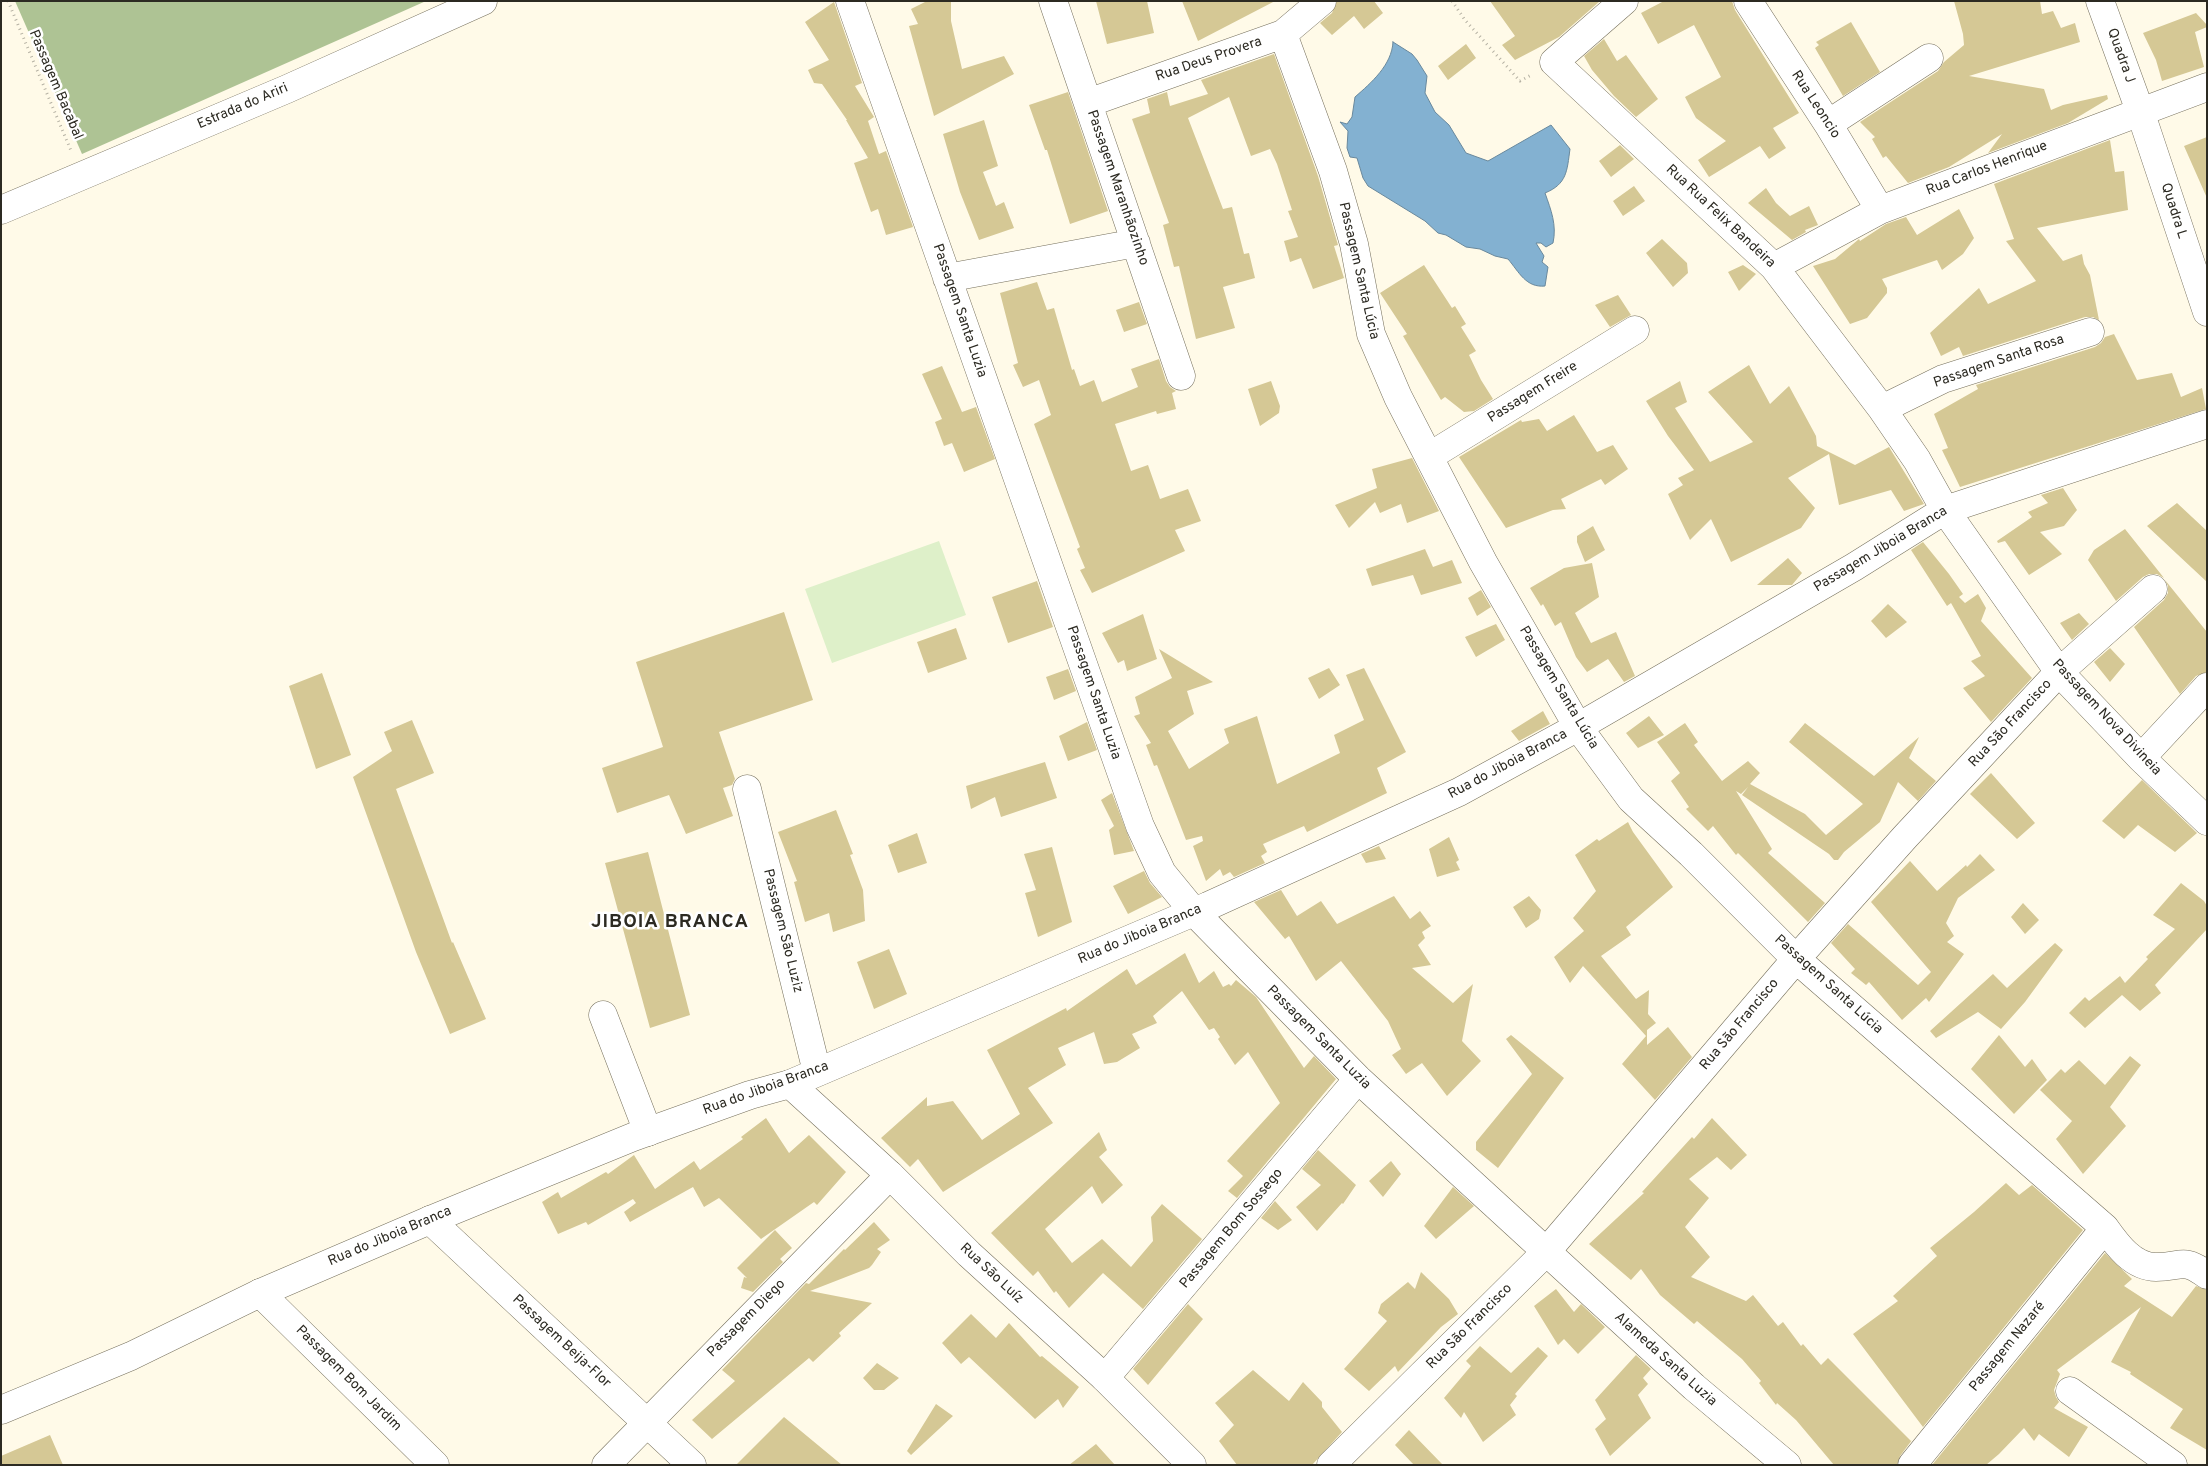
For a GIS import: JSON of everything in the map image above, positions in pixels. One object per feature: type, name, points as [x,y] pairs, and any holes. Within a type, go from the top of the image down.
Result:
[{"type":"street","name":"Estrada do Ariri","points":[[1,210],[296,85],[483,1]]},
{"type":"street","name":"Passagem Santa Luzia","points":[[850,1],[1140,826],[1162,874],[1194,912],[1358,1079],[1546,1252]]},
{"type":"street","name":"Passagem Maranhãozinho","points":[[1054,1],[1181,376]]},
{"type":"street","name":"Rua Deus Provera","points":[[1088,103],[1283,34],[1322,1]]},
{"type":"street","points":[[1554,62],[1624,1]]},
{"type":"street","name":"Rua Leoncio","points":[[1748,1],[1828,124],[1880,210]]},
{"type":"street","name":"Quadra J","points":[[2100,1],[2140,111]]},
{"type":"street","name":"Passagem Santa Lúcia","points":[[1283,34],[1333,171],[1352,235],[1371,334],[1398,397],[1483,562],[1578,727],[1631,799],[1691,854],[1796,958],[2105,1228],[2126,1253],[2139,1263],[2155,1267],[2184,1263],[2193,1264],[2207,1274]]},
{"type":"street","points":[[1828,124],[1929,58]]},
{"type":"street","name":"Rua Rua Felix Bandeira","points":[[1554,62],[1774,267],[1882,409],[1917,460],[1945,510]]},
{"type":"street","name":"Rua Carlos Henrique","points":[[1774,267],[1880,210],[2207,87]]},
{"type":"street","name":"Quadra L","points":[[2140,111],[2207,312]]},
{"type":"street","points":[[947,278],[1136,243]]},
{"type":"street","name":"Passagem Freire","points":[[1430,456],[1635,330]]},
{"type":"street","name":"Passagem Santa Rosa","points":[[1882,409],[1943,379],[2090,332]]},
{"type":"street","name":"Passagem Jiboia Branca","points":[[1578,727],[1854,567],[1945,510],[2207,424]]},
{"type":"street","name":"Passagem Nova Divineia","points":[[1945,510],[2059,672],[2141,758],[2207,821]]},
{"type":"street","name":"Rua São Francisco","points":[[1331,1465],[1546,1252],[1796,958],[1905,837],[2059,672],[2153,589]]},
{"type":"street","points":[[2141,758],[2207,687]]},
{"type":"street","name":"Rua do Jiboia Branca","points":[[1,1410],[131,1356],[260,1293],[430,1220],[648,1132],[750,1095],[790,1084],[1194,912],[1459,792],[1578,727]]},
{"type":"street","name":"Passagem São Luziz","points":[[747,789],[817,1072]]},
{"type":"street","points":[[604,1014],[648,1132]]},
{"type":"street","name":"Passagem Bom Sossego","points":[[1105,1378],[1358,1079]]},
{"type":"street","name":"Rua São Luíz","points":[[790,1084],[890,1175],[969,1254],[1105,1378],[1192,1465]]},
{"type":"street","name":"Passagem Diego","points":[[606,1465],[646,1422],[890,1175]]},
{"type":"street","name":"Passagem Beija-Flor","points":[[430,1220],[692,1465]]},
{"type":"street","name":"Passagem Nazaré","points":[[1912,1465],[2105,1228]]},
{"type":"street","name":"Alameda Santa Luzia","points":[[1546,1252],[1694,1387],[1787,1465]]},
{"type":"street","name":"Passagem Bom Jardim","points":[[260,1293],[435,1465]]},
{"type":"street","points":[[2070,1391],[2173,1465]]},
{"type":"path","name":"Passagem Bacabal","points":[[8,1],[82,177]]},
{"type":"path","points":[[1452,1],[1465,20],[1520,81],[1554,62]]},
{"type":"green space","points":[[15,1],[426,1],[82,154]]},
{"type":"green space","points":[[939,541],[966,615],[832,663],[805,589]]},
{"type":"water","points":[[1393,42],[1412,54],[1417,60],[1427,76],[1425,93],[1435,112],[1449,125],[1466,153],[1488,161],[1551,125],[1570,149],[1565,176],[1558,185],[1545,193],[1553,218],[1553,243],[1546,247],[1541,243],[1536,243],[1544,256],[1542,262],[1548,267],[1545,286],[1538,286],[1528,282],[1508,259],[1495,256],[1480,249],[1466,247],[1446,235],[1438,233],[1425,221],[1368,186],[1363,178],[1357,158],[1350,157],[1347,148],[1348,131],[1340,122],[1347,124],[1352,117],[1355,97],[1374,80],[1385,66],[1392,50]]},
{"type":"building","points":[[927,1],[951,1],[951,21],[962,69],[1004,56],[1014,74],[934,116],[909,26],[918,24],[911,9]]},
{"type":"building","points":[[1096,1],[1147,1],[1154,33],[1107,44]]},
{"type":"building","points":[[1182,1],[1275,1],[1198,41]]},
{"type":"building","points":[[1337,1],[1374,1],[1383,13],[1364,29],[1354,16],[1332,35],[1320,23],[1332,13]]},
{"type":"building","points":[[1490,1],[1600,1],[1559,37],[1515,60],[1502,45],[1515,36]]},
{"type":"building","points":[[1664,1],[1732,1],[1735,10],[1799,113],[1773,128],[1786,148],[1769,159],[1760,146],[1709,177],[1698,160],[1726,141],[1696,118],[1685,97],[1721,77],[1694,25],[1658,44],[1641,13]]},
{"type":"building","points":[[1954,1],[2040,1],[2042,14],[2053,11],[2061,28],[2075,23],[2080,42],[1969,76],[2044,89],[2051,110],[2063,105],[2107,95],[2108,99],[2068,123],[1988,153],[2002,134],[1949,167],[1908,183],[1886,156],[1883,158],[1872,139],[1875,137],[1860,122],[1938,71],[1944,62],[1964,45]]},
{"type":"building","points":[[834,2],[862,83],[855,86],[874,117],[868,121],[879,154],[886,151],[913,227],[886,235],[878,209],[871,212],[854,163],[868,158],[847,120],[822,84],[814,83],[808,70],[829,60],[805,22]]},
{"type":"building","points":[[2196,13],[2207,25],[2207,27],[2195,32],[2204,67],[2162,81],[2156,60],[2143,33]]},
{"type":"building","points":[[1851,22],[1880,72],[1843,96],[1815,48],[1819,45],[1816,42]]},
{"type":"building","points":[[1604,39],[1617,61],[1626,55],[1658,99],[1636,117],[1614,96],[1592,70],[1584,56]]},
{"type":"building","points":[[1466,44],[1476,58],[1448,80],[1438,66]]},
{"type":"building","points":[[1274,54],[1318,176],[1338,245],[1334,246],[1344,278],[1313,289],[1301,258],[1290,262],[1284,241],[1298,237],[1288,211],[1292,210],[1277,164],[1270,149],[1251,156],[1229,97],[1188,118],[1223,209],[1232,207],[1244,254],[1249,253],[1255,278],[1223,287],[1235,328],[1196,339],[1179,266],[1174,267],[1163,225],[1169,223],[1132,119],[1150,113],[1147,99],[1167,92],[1170,106],[1208,94],[1201,80]]},
{"type":"building","points":[[1068,92],[1108,211],[1070,224],[1047,150],[1045,150],[1029,105]]},
{"type":"building","points":[[984,120],[998,166],[983,172],[996,206],[1004,202],[1014,228],[979,240],[960,192],[943,134]]},
{"type":"building","points":[[2207,137],[2207,198],[2184,146]]},
{"type":"building","points":[[2110,140],[2115,172],[2124,171],[2128,210],[2037,228],[2063,261],[2082,254],[2084,264],[2090,275],[2099,320],[2093,317],[2085,317],[1963,356],[1959,347],[1941,356],[1930,333],[1979,288],[1988,304],[2036,281],[2006,241],[2014,239],[1994,184]]},
{"type":"building","points":[[1620,145],[1634,159],[1611,177],[1599,161]]},
{"type":"building","points":[[1634,186],[1645,201],[1623,216],[1613,201]]},
{"type":"building","points":[[1766,188],[1776,203],[1790,216],[1809,206],[1818,225],[1805,230],[1806,232],[1792,240],[1748,203]]},
{"type":"building","points":[[1959,209],[1974,238],[1963,254],[1942,270],[1937,260],[1882,279],[1887,288],[1887,293],[1867,318],[1850,324],[1813,266],[1835,259],[1859,239],[1860,241],[1886,224],[1906,217],[1917,235]]},
{"type":"building","points":[[1662,239],[1687,263],[1688,273],[1673,287],[1646,253]]},
{"type":"building","points":[[1424,265],[1452,308],[1455,306],[1466,324],[1461,327],[1476,351],[1469,355],[1493,399],[1474,411],[1464,412],[1445,397],[1441,400],[1403,336],[1407,334],[1380,293]]},
{"type":"building","points":[[1743,265],[1756,274],[1739,291],[1728,272]]},
{"type":"building","points":[[1037,282],[1047,310],[1054,308],[1072,370],[1074,369],[1080,386],[1094,380],[1102,402],[1138,387],[1131,369],[1159,359],[1166,381],[1176,391],[1172,393],[1176,409],[1157,414],[1156,411],[1115,424],[1131,471],[1148,465],[1160,499],[1188,489],[1201,521],[1175,530],[1185,551],[1092,593],[1080,570],[1085,568],[1077,549],[1080,547],[1034,424],[1051,415],[1039,380],[1023,387],[1013,365],[1018,363],[1000,293]]},
{"type":"building","points":[[1618,295],[1631,315],[1610,327],[1595,305]]},
{"type":"building","points":[[1139,302],[1147,324],[1124,332],[1116,310]]},
{"type":"building","points":[[2114,334],[2137,380],[2172,373],[2181,397],[2202,388],[2206,409],[1960,487],[1942,450],[1948,448],[1934,414],[1978,389],[1976,385],[2095,347],[2105,337]]},
{"type":"building","points":[[1749,365],[1770,404],[1789,386],[1816,436],[1817,446],[1855,465],[1889,447],[1924,504],[1904,511],[1891,490],[1839,505],[1829,454],[1788,478],[1815,508],[1801,528],[1731,562],[1711,519],[1690,540],[1668,494],[1683,485],[1678,478],[1694,470],[1668,436],[1646,401],[1680,381],[1687,402],[1675,408],[1710,462],[1753,442],[1708,392]]},
{"type":"building","points":[[942,366],[962,412],[976,407],[995,459],[964,472],[952,443],[944,446],[935,422],[942,419],[922,374]]},
{"type":"building","points":[[1271,381],[1280,406],[1279,413],[1260,426],[1248,389]]},
{"type":"building","points":[[1574,415],[1597,452],[1613,445],[1628,469],[1605,485],[1601,479],[1561,499],[1566,509],[1553,510],[1506,528],[1459,457],[1521,420],[1522,422],[1539,419],[1547,431]]},
{"type":"building","points":[[1412,458],[1439,511],[1407,523],[1401,504],[1380,513],[1375,502],[1349,528],[1335,505],[1377,488],[1372,469]]},
{"type":"building","points":[[2063,488],[2077,510],[2064,526],[2040,532],[2062,554],[2029,575],[2005,541],[1998,543],[1997,541],[2032,517],[2028,512],[2048,503],[2041,495]]},
{"type":"building","points":[[2177,503],[2207,531],[2207,582],[2147,526]]},
{"type":"building","points":[[1593,526],[1605,550],[1585,562],[1577,542],[1577,536]]},
{"type":"building","points":[[2125,529],[2164,578],[2157,574],[2149,574],[2116,601],[2088,560],[2094,550]]},
{"type":"building","points":[[1923,542],[1963,594],[1959,597],[1965,603],[1978,594],[1986,608],[1981,621],[2032,678],[1991,722],[1963,688],[1985,676],[1971,661],[1981,656],[1951,603],[1947,606],[1911,550]]},
{"type":"building","points":[[1425,549],[1433,567],[1452,560],[1462,583],[1421,595],[1413,575],[1372,586],[1366,569]]},
{"type":"building","points":[[1788,558],[1802,573],[1792,585],[1757,585]]},
{"type":"building","points":[[1592,563],[1599,597],[1575,613],[1591,643],[1616,632],[1635,676],[1624,682],[1608,659],[1587,672],[1576,657],[1561,622],[1555,626],[1543,604],[1541,606],[1530,588],[1564,568]]},
{"type":"building","points":[[2165,580],[2207,632],[2207,672],[2196,676],[2180,694],[2134,627],[2164,600],[2168,593],[2168,586]]},
{"type":"building","points":[[1037,581],[1053,627],[1008,643],[992,597]]},
{"type":"building","points":[[1481,590],[1491,607],[1477,616],[1468,598]]},
{"type":"building","points":[[1888,604],[1907,622],[1886,638],[1871,621]]},
{"type":"building","points":[[784,612],[813,700],[719,732],[735,779],[732,785],[723,788],[733,816],[686,834],[669,795],[617,813],[602,768],[663,747],[636,662]]},
{"type":"building","points":[[2079,613],[2089,624],[2072,640],[2060,623]]},
{"type":"building","points":[[1143,614],[1157,659],[1127,671],[1124,660],[1118,663],[1102,633]]},
{"type":"building","points":[[1496,624],[1505,640],[1476,657],[1465,637]]},
{"type":"building","points":[[956,628],[967,659],[928,673],[917,642]]},
{"type":"building","points":[[2110,648],[2125,664],[2110,682],[2094,662]]},
{"type":"building","points":[[1159,649],[1213,682],[1187,691],[1194,714],[1168,731],[1189,769],[1229,743],[1224,729],[1257,716],[1277,784],[1340,753],[1334,735],[1364,720],[1346,675],[1364,668],[1406,752],[1377,768],[1387,793],[1307,832],[1304,826],[1263,844],[1267,852],[1261,856],[1265,863],[1234,877],[1230,872],[1223,876],[1220,869],[1206,881],[1193,846],[1203,841],[1202,836],[1186,840],[1157,765],[1154,766],[1146,745],[1151,743],[1134,716],[1140,714],[1135,697],[1172,678]]},
{"type":"building","points":[[1329,668],[1340,685],[1319,699],[1308,678]]},
{"type":"building","points":[[1068,669],[1076,691],[1054,700],[1046,677]]},
{"type":"building","points":[[322,673],[351,755],[316,769],[289,686]]},
{"type":"building","points":[[1543,711],[1550,724],[1519,741],[1511,731]]},
{"type":"building","points":[[1649,716],[1664,735],[1638,748],[1626,733]]},
{"type":"building","points":[[412,720],[434,773],[396,789],[452,943],[486,1019],[450,1034],[416,952],[353,777],[392,751],[384,732]]},
{"type":"building","points":[[1087,722],[1097,750],[1068,761],[1059,736]]},
{"type":"building","points":[[1685,723],[1698,742],[1694,745],[1722,781],[1748,761],[1760,773],[1750,784],[1805,814],[1826,835],[1863,804],[1789,742],[1805,723],[1874,776],[1919,737],[1909,758],[1936,781],[1918,801],[1898,782],[1880,822],[1844,852],[1838,860],[1834,860],[1829,854],[1742,795],[1748,787],[1741,794],[1736,791],[1772,849],[1768,853],[1825,903],[1808,922],[1738,853],[1736,855],[1713,826],[1708,831],[1686,809],[1689,807],[1671,781],[1680,773],[1657,742]]},
{"type":"building","points":[[1045,762],[1057,798],[1001,817],[995,797],[971,809],[966,786]]},
{"type":"building","points":[[1991,773],[2035,823],[2017,839],[1970,794]]},
{"type":"building","points":[[2142,780],[2197,833],[2175,852],[2138,825],[2124,839],[2102,821]]},
{"type":"building","points":[[1112,793],[1134,851],[1114,855],[1109,830],[1114,826],[1101,800]]},
{"type":"building","points":[[836,810],[853,854],[850,855],[863,890],[865,921],[833,932],[829,913],[805,922],[794,882],[797,881],[778,832]]},
{"type":"building","points":[[1628,822],[1633,832],[1673,887],[1626,927],[1631,935],[1601,956],[1636,999],[1649,990],[1648,1014],[1656,1023],[1647,1030],[1647,1045],[1668,1027],[1692,1057],[1655,1100],[1622,1064],[1646,1036],[1583,966],[1570,983],[1554,957],[1584,931],[1573,918],[1596,891],[1575,855],[1597,839],[1599,841]]},
{"type":"building","points":[[917,833],[927,863],[898,873],[888,845]]},
{"type":"building","points":[[1449,837],[1459,860],[1456,862],[1460,870],[1437,877],[1429,849]]},
{"type":"building","points":[[1379,846],[1386,859],[1366,863],[1361,854]]},
{"type":"building","points":[[1052,847],[1072,922],[1038,937],[1025,893],[1036,890],[1024,854]]},
{"type":"building","points":[[648,852],[690,1015],[650,1028],[605,863]]},
{"type":"building","points":[[1980,854],[1995,870],[1958,898],[1946,923],[1954,936],[1947,942],[1964,954],[1929,1002],[1926,998],[1902,1020],[1869,982],[1866,985],[1851,973],[1855,969],[1831,943],[1848,924],[1918,985],[1931,972],[1871,902],[1910,861],[1937,891]]},
{"type":"building","points":[[1144,871],[1150,883],[1162,897],[1128,914],[1113,886]]},
{"type":"building","points":[[2181,883],[2204,901],[2207,906],[2207,929],[2155,985],[2161,993],[2140,1011],[2122,995],[2085,1028],[2069,1013],[2085,997],[2089,1001],[2120,976],[2125,983],[2148,959],[2146,957],[2175,929],[2153,915]]},
{"type":"building","points":[[1281,890],[1297,916],[1321,901],[1337,924],[1394,896],[1410,919],[1420,911],[1431,926],[1422,932],[1425,938],[1418,945],[1431,965],[1412,968],[1453,1003],[1473,984],[1462,1041],[1481,1061],[1447,1096],[1422,1063],[1406,1074],[1392,1055],[1401,1049],[1388,1021],[1341,961],[1316,981],[1289,936],[1285,939],[1254,902]]},
{"type":"building","points":[[1529,896],[1541,910],[1539,919],[1526,928],[1513,907]]},
{"type":"building","points":[[2023,903],[2039,920],[2025,934],[2011,917]]},
{"type":"building","points":[[2055,943],[2063,950],[2025,1002],[2001,1029],[1978,1012],[1936,1038],[1930,1031],[1993,974],[2007,988]]},
{"type":"building","points":[[889,949],[907,994],[874,1009],[857,962]]},
{"type":"building","points":[[1185,953],[1199,983],[1214,971],[1223,987],[1229,984],[1231,986],[1236,980],[1256,997],[1304,1068],[1314,1056],[1336,1079],[1237,1198],[1228,1191],[1243,1176],[1227,1161],[1280,1103],[1248,1052],[1235,1065],[1218,1039],[1220,1037],[1214,1028],[1209,1030],[1182,991],[1153,1016],[1157,1023],[1132,1034],[1140,1048],[1117,1062],[1104,1064],[1094,1032],[1058,1048],[1066,1065],[1028,1088],[1053,1123],[943,1192],[918,1159],[910,1167],[881,1138],[927,1097],[927,1106],[953,1101],[982,1140],[1020,1114],[987,1050],[1066,1008],[1067,1011],[1127,969],[1136,985]]},
{"type":"building","points":[[1511,1035],[1564,1078],[1498,1168],[1476,1150],[1476,1142],[1532,1074],[1506,1039]]},
{"type":"building","points":[[1999,1035],[2025,1067],[2032,1059],[2047,1080],[2014,1114],[1971,1069]]},
{"type":"building","points":[[2130,1056],[2141,1065],[2110,1107],[2126,1126],[2083,1174],[2056,1139],[2072,1121],[2040,1090],[2061,1069],[2065,1073],[2079,1060],[2105,1085]]},
{"type":"building","points":[[766,1118],[789,1153],[809,1135],[846,1172],[817,1205],[814,1202],[761,1239],[719,1198],[704,1207],[693,1187],[630,1222],[624,1212],[636,1203],[633,1199],[588,1225],[586,1222],[558,1234],[542,1202],[558,1192],[561,1198],[606,1172],[608,1174],[634,1155],[655,1189],[694,1161],[700,1170],[743,1139],[741,1137]]},
{"type":"building","points":[[1712,1118],[1747,1155],[1731,1170],[1717,1157],[1689,1179],[1709,1198],[1685,1227],[1710,1257],[1691,1277],[1746,1301],[1753,1295],[1778,1326],[1783,1322],[1801,1346],[1803,1344],[1821,1365],[1828,1358],[1912,1440],[1900,1456],[1897,1465],[1834,1465],[1796,1420],[1777,1403],[1776,1405],[1759,1383],[1761,1381],[1742,1359],[1697,1321],[1694,1324],[1660,1295],[1641,1269],[1631,1280],[1589,1244],[1644,1193],[1642,1192]]},
{"type":"building","points":[[1099,1132],[1107,1150],[1099,1157],[1123,1185],[1102,1204],[1092,1186],[1045,1229],[1072,1263],[1102,1239],[1131,1267],[1153,1241],[1151,1217],[1162,1204],[1202,1239],[1143,1309],[1103,1273],[1069,1308],[1056,1291],[1054,1293],[1038,1271],[1033,1276],[991,1233]]},
{"type":"building","points":[[1318,1150],[1356,1185],[1343,1204],[1317,1231],[1296,1207],[1321,1185],[1302,1169]]},
{"type":"building","points":[[1391,1161],[1401,1174],[1383,1197],[1369,1181]]},
{"type":"building","points":[[2006,1183],[2019,1195],[2032,1185],[2083,1230],[1923,1427],[1853,1334],[1898,1301],[1893,1296],[1937,1256],[1930,1248]]},
{"type":"building","points":[[1453,1187],[1474,1206],[1436,1239],[1424,1226]]},
{"type":"building","points":[[1275,1201],[1292,1220],[1278,1230],[1261,1218]]},
{"type":"building","points":[[874,1222],[890,1240],[877,1249],[881,1252],[872,1265],[869,1268],[810,1291],[872,1303],[839,1333],[841,1336],[813,1362],[809,1358],[712,1439],[692,1420],[735,1381],[722,1370],[806,1283],[809,1284]]},
{"type":"building","points":[[775,1230],[792,1248],[780,1259],[783,1262],[753,1292],[741,1288],[744,1277],[747,1278],[737,1268]]},
{"type":"building","points":[[2105,1253],[2132,1279],[2124,1286],[2172,1317],[2196,1286],[2207,1290],[2207,1450],[2170,1428],[2183,1409],[2130,1374],[2131,1372],[2111,1362],[2141,1307],[2057,1370],[2060,1374],[2054,1390],[2059,1402],[2054,1408],[2088,1427],[2069,1457],[2039,1434],[2034,1441],[2024,1428],[1986,1465],[1932,1465]]},
{"type":"building","points":[[1421,1272],[1449,1299],[1458,1314],[1441,1327],[1398,1372],[1395,1366],[1369,1391],[1344,1369],[1387,1321],[1378,1313],[1381,1304],[1408,1282],[1415,1289]]},
{"type":"building","points":[[1556,1289],[1574,1312],[1581,1304],[1605,1327],[1578,1354],[1564,1339],[1558,1345],[1534,1306]]},
{"type":"building","points":[[1188,1304],[1203,1319],[1148,1385],[1133,1369]]},
{"type":"building","points":[[971,1314],[996,1338],[1009,1323],[1040,1357],[1042,1356],[1079,1387],[1063,1408],[1058,1399],[1035,1419],[969,1357],[961,1364],[942,1343]]},
{"type":"building","points":[[1480,1346],[1511,1373],[1538,1347],[1548,1356],[1515,1394],[1517,1396],[1510,1405],[1516,1415],[1483,1442],[1464,1412],[1461,1418],[1444,1398],[1471,1366],[1466,1361]]},
{"type":"building","points":[[1636,1355],[1651,1369],[1643,1378],[1648,1384],[1638,1395],[1651,1418],[1610,1456],[1595,1429],[1606,1419],[1595,1400]]},
{"type":"building","points":[[877,1363],[899,1378],[884,1390],[874,1390],[863,1378]]},
{"type":"building","points":[[1253,1370],[1289,1401],[1303,1382],[1322,1402],[1322,1407],[1342,1432],[1312,1465],[1237,1465],[1219,1441],[1234,1425],[1215,1403]]},
{"type":"building","points":[[936,1404],[953,1416],[911,1455],[907,1451]]},
{"type":"building","points":[[784,1417],[842,1465],[736,1465]]},
{"type":"building","points":[[1409,1430],[1443,1465],[1414,1465],[1395,1445]]},
{"type":"building","points":[[50,1435],[63,1465],[1,1465],[1,1456]]},
{"type":"building","points":[[1096,1444],[1115,1465],[1069,1465]]},
{"type":"district","name":"JIBOIA BRANCA","points":[[670,923]]}]
